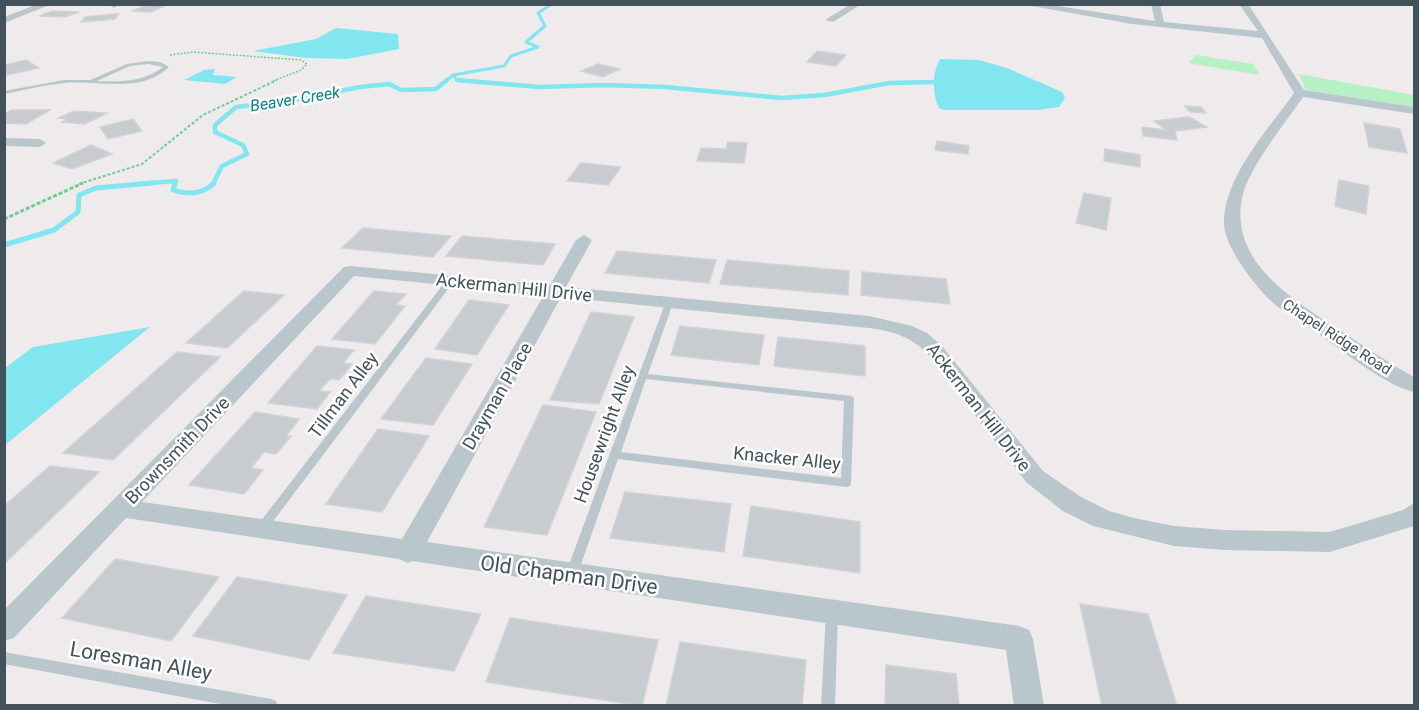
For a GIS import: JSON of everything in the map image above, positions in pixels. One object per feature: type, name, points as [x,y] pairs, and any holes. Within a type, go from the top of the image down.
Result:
[{"type":"street","points":[[4,20],[48,4]]},
{"type":"street","points":[[830,20],[858,4]]},
{"type":"street","points":[[1025,4],[1160,24],[1265,35]]},
{"type":"street","points":[[1155,4],[1160,24]]},
{"type":"street","points":[[1243,4],[1265,35],[1300,93],[1414,111]]},
{"type":"street","name":"Chapel Ridge Road","points":[[1300,93],[1243,176],[1235,196],[1231,221],[1233,232],[1245,258],[1278,298],[1384,369],[1414,385]]},
{"type":"street","points":[[4,142],[40,143]]},
{"type":"street","name":"Drayman Place","points":[[408,552],[584,240]]},
{"type":"street","name":"Ackerman Hill Drive","points":[[350,271],[869,322],[907,328],[924,338],[935,350],[1035,477],[1072,504],[1102,519],[1134,528],[1174,536],[1225,540],[1330,542],[1411,517],[1414,513]]},
{"type":"street","name":"Brownsmith Drive","points":[[4,629],[350,271]]},
{"type":"street","name":"Old Chapman Drive","points":[[120,508],[408,552],[1019,639],[1029,705]]},
{"type":"lane","points":[[4,93],[62,83],[92,81],[103,84],[122,84],[157,74],[167,67],[147,62],[125,66],[92,81]]},
{"type":"lane","name":"Tillman Alley","points":[[260,529],[451,280]]},
{"type":"lane","name":"Housewright Alley","points":[[571,575],[669,303]]},
{"type":"lane","name":"Knacker Alley","points":[[614,455],[846,483],[849,398],[642,376]]},
{"type":"lane","points":[[828,705],[832,613]]},
{"type":"lane","name":"Loresman Alley","points":[[4,658],[271,705]]},
{"type":"path","points":[[4,219],[74,186],[142,164],[211,111],[256,88],[301,70],[307,64],[301,60],[193,52],[147,62]]},
{"type":"green space","points":[[1196,55],[1253,64],[1260,75],[1188,63]]},
{"type":"green space","points":[[1299,74],[1414,95],[1414,107],[1306,90]]},
{"type":"water","points":[[336,28],[398,34],[399,49],[347,59],[307,58],[253,51],[316,39]]},
{"type":"water","points":[[940,59],[979,60],[1007,68],[1062,92],[1065,98],[1059,107],[1037,110],[944,110],[939,108],[934,90],[935,70]]},
{"type":"water","points":[[215,69],[213,75],[237,77],[225,84],[184,80],[204,70]]},
{"type":"water","points":[[150,327],[5,445],[5,368],[33,347]]},
{"type":"building","points":[[150,4],[169,4],[151,12],[132,11]]},
{"type":"building","points":[[53,11],[79,12],[65,17],[39,16]]},
{"type":"building","points":[[118,14],[115,19],[81,22],[85,17]]},
{"type":"building","points":[[817,51],[846,55],[836,66],[807,62]]},
{"type":"building","points":[[26,60],[39,68],[7,75],[4,73],[4,65]]},
{"type":"building","points":[[598,64],[620,69],[603,77],[581,71]]},
{"type":"building","points":[[1185,106],[1201,107],[1206,113],[1190,112]]},
{"type":"building","points":[[12,110],[50,110],[26,124],[4,123],[4,114]]},
{"type":"building","points":[[74,111],[107,113],[85,124],[62,122],[68,119],[58,118]]},
{"type":"building","points":[[1189,117],[1207,127],[1175,131],[1177,140],[1143,136],[1142,127],[1166,130],[1154,121]]},
{"type":"building","points":[[133,119],[142,131],[108,139],[100,127]]},
{"type":"building","points":[[1364,123],[1400,129],[1407,153],[1369,147]]},
{"type":"building","points":[[937,141],[969,146],[968,154],[935,150]]},
{"type":"building","points":[[728,142],[747,143],[744,163],[697,161],[701,148],[726,149]]},
{"type":"building","points":[[91,145],[112,154],[72,169],[53,163]]},
{"type":"building","points":[[1105,149],[1140,155],[1140,167],[1104,161]]},
{"type":"building","points":[[581,163],[621,167],[608,185],[567,181]]},
{"type":"building","points":[[1339,180],[1369,186],[1366,214],[1335,206]]},
{"type":"building","points":[[1084,193],[1111,198],[1106,230],[1076,223]]},
{"type":"building","points":[[363,228],[451,236],[433,257],[342,248]]},
{"type":"building","points":[[462,236],[555,244],[543,265],[446,256]]},
{"type":"building","points":[[617,251],[716,260],[709,283],[605,273]]},
{"type":"building","points":[[727,260],[849,271],[848,295],[720,284]]},
{"type":"building","points":[[862,272],[946,279],[950,304],[861,295]]},
{"type":"building","points":[[244,291],[284,295],[227,348],[186,343]]},
{"type":"building","points":[[374,291],[406,294],[396,305],[405,306],[375,344],[332,339]]},
{"type":"building","points":[[469,300],[509,305],[477,355],[435,349]]},
{"type":"building","points":[[591,312],[634,317],[599,404],[550,400]]},
{"type":"building","points":[[680,326],[764,335],[759,365],[671,355]]},
{"type":"building","points":[[778,337],[865,346],[865,376],[774,366]]},
{"type":"building","points":[[317,346],[354,350],[343,363],[352,364],[339,380],[330,379],[319,391],[330,392],[317,409],[268,403]]},
{"type":"building","points":[[177,352],[220,357],[113,460],[63,453]]},
{"type":"building","points":[[426,358],[472,364],[433,425],[381,419]]},
{"type":"building","points":[[543,405],[596,412],[547,535],[484,527]]},
{"type":"building","points":[[255,412],[299,419],[286,436],[291,436],[276,454],[264,452],[251,468],[263,470],[244,494],[189,485]]},
{"type":"building","points":[[378,429],[429,436],[382,512],[326,504]]},
{"type":"building","points":[[50,466],[99,472],[4,564],[4,506]]},
{"type":"building","points":[[625,492],[731,504],[724,552],[610,538]]},
{"type":"building","points":[[751,506],[860,522],[860,573],[743,556]]},
{"type":"building","points":[[115,559],[219,577],[171,641],[62,618]]},
{"type":"building","points":[[237,577],[347,595],[309,660],[193,636]]},
{"type":"building","points":[[366,596],[481,614],[454,671],[333,653]]},
{"type":"building","points":[[1080,604],[1148,614],[1177,706],[1102,706]]},
{"type":"building","points":[[510,618],[658,640],[642,706],[486,682]]},
{"type":"building","points":[[680,642],[806,660],[802,706],[666,706]]},
{"type":"building","points":[[886,665],[956,674],[959,706],[885,706]]},
{"type":"waterway","name":"Beaver Creek","points":[[453,75],[504,66],[511,56],[538,47],[526,42],[545,26],[538,13],[552,4]]},
{"type":"waterway","name":"Beaver Creek","points":[[446,81],[453,75]]},
{"type":"waterway","name":"Beaver Creek","points":[[453,75],[457,80]]},
{"type":"waterway","name":"Beaver Creek","points":[[213,184],[222,166],[247,154],[243,145],[215,132],[215,125],[236,107],[290,101],[360,87],[389,84],[401,90],[436,89],[447,80]]},
{"type":"waterway","points":[[457,80],[539,87],[605,85],[665,87],[782,98],[825,95],[889,83],[934,82]]},
{"type":"waterway","points":[[457,80],[462,81]]},
{"type":"waterway","name":"Beaver Creek","points":[[136,184],[176,181],[175,184]]},
{"type":"waterway","name":"Beaver Creek","points":[[4,245],[54,230],[78,212],[79,195],[96,188],[153,183]]},
{"type":"waterway","name":"Beaver Creek","points":[[175,183],[173,190],[184,193],[200,192],[213,184]]}]
